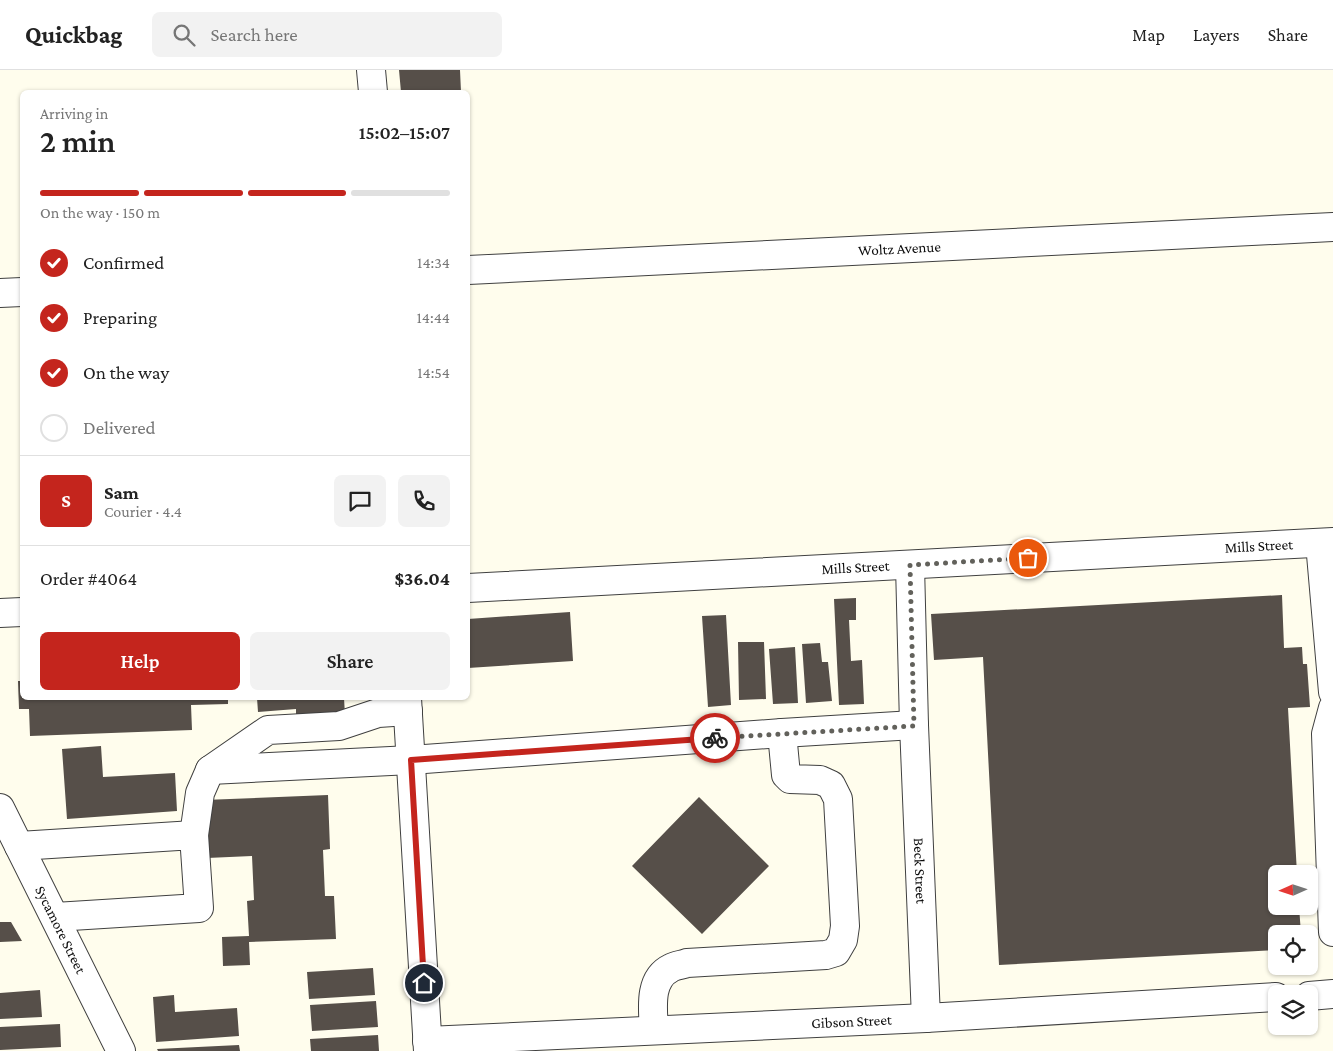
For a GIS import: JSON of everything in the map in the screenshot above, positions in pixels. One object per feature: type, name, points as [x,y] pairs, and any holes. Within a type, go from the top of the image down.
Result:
[{"type":"street","points":[[371,70],[373,90]]},
{"type":"street","name":"Woltz Avenue","points":[[470,270],[1333,227]]},
{"type":"street","points":[[0,294],[20,292]]},
{"type":"street","points":[[1327,542],[1333,692]]},
{"type":"street","name":"Mills Street","points":[[470,588],[1327,542]]},
{"type":"street","name":"Beck Street","points":[[910,565],[914,726],[926,1018]]},
{"type":"street","points":[[0,613],[20,612]]},
{"type":"street","points":[[55,917],[199,908],[194,835],[200,793],[210,770],[268,730],[339,726],[408,704],[428,1046]]},
{"type":"street","points":[[1333,708],[1329,734],[1333,932]]},
{"type":"street","points":[[210,770],[411,760],[782,733],[914,726]]},
{"type":"street","points":[[654,1030],[652,999],[658,980],[670,968],[687,963],[826,955],[836,952],[843,940],[845,926],[838,799],[831,785],[820,780],[790,779],[786,775],[782,733]]},
{"type":"street","name":"Sycamore Street","points":[[0,808],[121,1051]]},
{"type":"street","points":[[19,846],[194,835]]},
{"type":"street","points":[[1318,995],[1333,994]]},
{"type":"street","name":"Gibson Street","points":[[428,1046],[654,1030],[926,1018],[1268,998]]},
{"type":"building","points":[[399,70],[460,70],[461,90],[401,90]]},
{"type":"building","points":[[1282,595],[1284,648],[1302,647],[1303,664],[1307,664],[1310,707],[1288,708],[1297,865],[1268,865],[1268,915],[1300,915],[1300,925],[1268,925],[1268,950],[999,965],[983,657],[934,660],[931,614]]},
{"type":"building","points":[[856,598],[856,620],[849,620],[851,661],[862,660],[864,704],[839,705],[834,599]]},
{"type":"building","points":[[570,612],[573,661],[470,668],[470,619]]},
{"type":"building","points":[[726,615],[731,705],[708,707],[702,616]]},
{"type":"building","points":[[738,642],[764,642],[766,699],[739,700]]},
{"type":"building","points":[[820,643],[822,662],[828,662],[832,701],[806,703],[802,644]]},
{"type":"building","points":[[795,647],[798,703],[773,704],[769,649]]},
{"type":"building","points":[[18,681],[20,681],[20,700],[228,700],[228,704],[191,705],[192,730],[30,736],[29,709],[19,709]]},
{"type":"building","points":[[257,700],[344,700],[345,715],[296,718],[296,709],[258,712]]},
{"type":"building","points":[[101,746],[103,777],[175,773],[177,811],[67,819],[62,749]]},
{"type":"building","points":[[328,795],[330,849],[323,850],[325,896],[334,896],[336,939],[249,942],[250,965],[223,966],[222,937],[249,936],[247,901],[254,900],[252,856],[207,858],[204,800]]},
{"type":"building","points":[[699,797],[769,866],[702,934],[632,866]]},
{"type":"building","points":[[0,922],[11,922],[22,941],[0,942]]},
{"type":"building","points":[[373,968],[375,995],[309,999],[307,972]]},
{"type":"building","points":[[40,990],[42,1017],[0,1019],[0,993]]},
{"type":"building","points":[[174,995],[175,1012],[237,1008],[239,1036],[156,1042],[153,997]]},
{"type":"building","points":[[376,1001],[378,1027],[312,1031],[310,1005]]},
{"type":"building","points":[[60,1024],[61,1047],[0,1050],[0,1027]]},
{"type":"building","points":[[378,1035],[379,1051],[311,1051],[310,1039]]},
{"type":"building","points":[[239,1045],[240,1051],[158,1051],[157,1049]]},
{"type":"way so far","points":[[715,738],[914,726],[910,565],[1028,558]]},
{"type":"route","points":[[424,983],[411,760],[715,738]]}]
